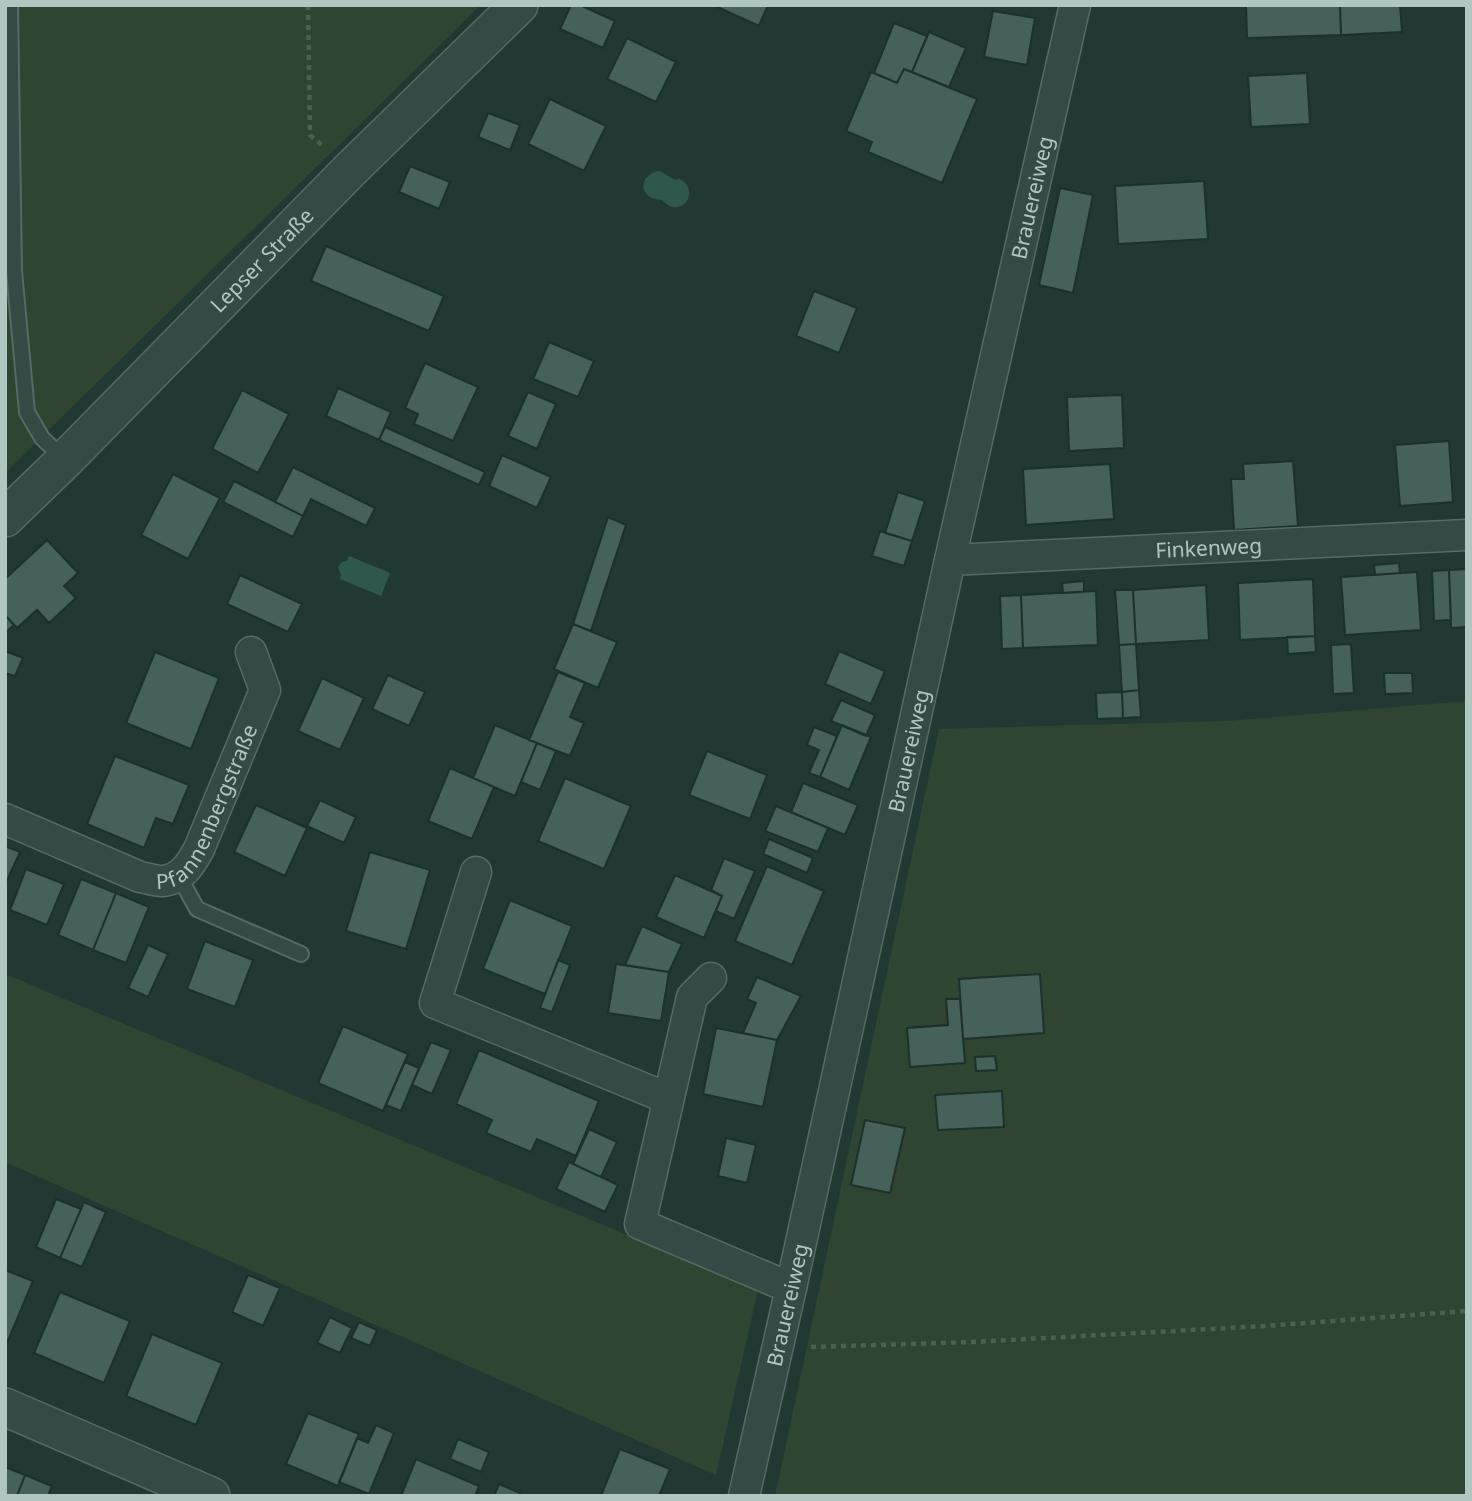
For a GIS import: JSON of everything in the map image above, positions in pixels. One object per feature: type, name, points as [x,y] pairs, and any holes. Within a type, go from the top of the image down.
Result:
[{"type":"street","name":"Lepser Straße","points":[[5,518],[351,169],[519,5]]},
{"type":"street","name":"Brauereiweg","points":[[744,1496],[1075,5]]},
{"type":"street","name":"Finkenweg","points":[[950,560],[1467,535]]},
{"type":"street","name":"Pfannenbergstraße","points":[[5,818],[140,877],[163,881],[179,876],[191,864],[199,849],[265,690],[251,652]]},
{"type":"street","points":[[475,872],[435,1003],[667,1098]]},
{"type":"street","points":[[711,978],[692,997],[640,1224],[791,1288]]},
{"type":"street","points":[[5,1407],[211,1496]]},
{"type":"lane","points":[[10,5],[14,271],[27,412],[42,438],[65,460]]},
{"type":"lane","points":[[179,876],[197,909],[301,954]]},
{"type":"path","points":[[308,5],[310,135],[351,169]]},
{"type":"path","points":[[778,1346],[974,1342],[1251,1327],[1467,1311]]},
{"type":"shaded area","points":[[5,5],[481,5],[5,473]]},
{"type":"shaded area","points":[[658,171],[681,180],[688,186],[688,198],[681,206],[668,205],[645,192],[643,188],[646,178]]},
{"type":"shaded area","points":[[349,556],[390,573],[381,596],[340,579],[338,567],[347,561]]},
{"type":"shaded area","points":[[1467,701],[1467,1496],[775,1496],[939,729],[1228,721]]},
{"type":"shaded area","points":[[5,974],[758,1290],[716,1475],[5,1162]]},
{"type":"building","points":[[571,5],[580,5],[615,21],[603,48],[560,29]]},
{"type":"building","points":[[713,5],[768,5],[759,26]]},
{"type":"building","points":[[1246,5],[1340,5],[1341,35],[1247,38]]},
{"type":"building","points":[[1340,5],[1400,5],[1402,32],[1341,35]]},
{"type":"building","points":[[993,11],[1035,18],[1027,65],[984,57]]},
{"type":"building","points":[[894,23],[927,36],[912,72],[904,69],[897,83],[874,73]]},
{"type":"building","points":[[929,32],[966,48],[949,87],[912,72]]},
{"type":"building","points":[[627,38],[676,62],[656,102],[607,79]]},
{"type":"building","points":[[904,69],[977,99],[942,183],[868,152],[872,142],[846,131],[871,72],[897,83]]},
{"type":"building","points":[[1307,73],[1310,124],[1251,127],[1248,76]]},
{"type":"building","points":[[550,99],[606,126],[584,171],[528,144]]},
{"type":"building","points":[[488,113],[520,125],[510,150],[478,137]]},
{"type":"building","points":[[410,166],[450,182],[439,209],[399,192]]},
{"type":"building","points":[[1204,181],[1208,239],[1118,244],[1115,186]]},
{"type":"building","points":[[1060,188],[1093,195],[1073,293],[1039,285]]},
{"type":"building","points":[[326,246],[444,296],[429,331],[311,281]]},
{"type":"building","points":[[814,291],[857,308],[839,353],[796,336]]},
{"type":"building","points":[[549,342],[594,361],[578,397],[533,379]]},
{"type":"building","points":[[425,363],[478,387],[453,441],[414,424],[418,414],[405,408]]},
{"type":"building","points":[[338,388],[391,412],[379,440],[326,416]]},
{"type":"building","points":[[242,390],[289,414],[258,473],[212,449]]},
{"type":"building","points":[[528,392],[556,404],[537,449],[508,436]]},
{"type":"building","points":[[1122,395],[1124,448],[1069,451],[1067,397]]},
{"type":"building","points":[[385,427],[485,472],[479,485],[379,440]]},
{"type":"building","points":[[1449,441],[1453,502],[1400,506],[1395,445]]},
{"type":"building","points":[[502,455],[551,477],[537,508],[489,486]]},
{"type":"building","points":[[1293,461],[1298,526],[1234,530],[1231,479],[1244,479],[1243,464]]},
{"type":"building","points":[[1110,464],[1114,519],[1026,525],[1023,469]]},
{"type":"building","points":[[293,467],[375,508],[366,526],[311,499],[303,516],[275,502]]},
{"type":"building","points":[[173,474],[220,498],[188,559],[141,535]]},
{"type":"building","points":[[234,481],[303,516],[293,537],[223,502]]},
{"type":"building","points":[[898,492],[925,501],[912,541],[885,533]]},
{"type":"building","points":[[608,517],[626,525],[591,631],[573,624]]},
{"type":"building","points":[[880,531],[912,541],[904,566],[872,556]]},
{"type":"building","points":[[47,540],[78,573],[64,586],[76,598],[49,623],[37,610],[17,628],[5,615],[5,579]]},
{"type":"building","points":[[1399,563],[1400,573],[1375,575],[1374,565]]},
{"type":"building","points":[[1467,569],[1467,627],[1451,628],[1449,570]]},
{"type":"building","points":[[1449,570],[1451,620],[1434,621],[1432,571]]},
{"type":"building","points":[[1417,572],[1421,630],[1345,635],[1341,577]]},
{"type":"building","points":[[240,575],[302,604],[288,632],[227,604]]},
{"type":"building","points":[[1313,579],[1315,636],[1240,640],[1238,583]]},
{"type":"building","points":[[1084,581],[1084,592],[1063,593],[1062,583]]},
{"type":"building","points":[[1206,585],[1209,640],[1136,644],[1133,590]]},
{"type":"building","points":[[1115,590],[1133,590],[1136,644],[1119,645]]},
{"type":"building","points":[[1096,591],[1098,645],[1023,648],[1021,595]]},
{"type":"building","points":[[1021,595],[1023,648],[1002,649],[1000,596]]},
{"type":"building","points":[[5,615],[14,625],[5,633]]},
{"type":"building","points":[[573,624],[617,642],[598,688],[554,669]]},
{"type":"building","points":[[1315,636],[1316,652],[1288,654],[1287,637]]},
{"type":"building","points":[[1136,644],[1139,690],[1122,692],[1119,645]]},
{"type":"building","points":[[1351,644],[1354,693],[1333,694],[1331,645]]},
{"type":"building","points":[[5,651],[23,658],[15,676],[5,673]]},
{"type":"building","points":[[839,651],[885,671],[871,704],[825,684]]},
{"type":"building","points":[[155,652],[219,678],[191,749],[126,723]]},
{"type":"building","points":[[558,672],[585,683],[570,717],[584,723],[570,756],[529,740]]},
{"type":"building","points":[[1384,673],[1412,673],[1413,693],[1385,694]]},
{"type":"building","points":[[388,675],[425,692],[409,726],[372,709]]},
{"type":"building","points":[[322,678],[364,698],[340,750],[298,731]]},
{"type":"building","points":[[1139,690],[1141,717],[1123,718],[1122,692]]},
{"type":"building","points":[[1122,692],[1123,718],[1097,719],[1096,693]]},
{"type":"building","points":[[841,700],[875,715],[866,736],[831,721]]},
{"type":"building","points":[[495,725],[537,743],[515,796],[473,778]]},
{"type":"building","points":[[842,725],[871,737],[849,790],[820,777]]},
{"type":"building","points":[[814,727],[837,736],[820,777],[809,773],[819,750],[807,745]]},
{"type":"building","points":[[537,743],[556,751],[540,790],[521,782]]},
{"type":"building","points":[[707,751],[767,775],[750,819],[689,795]]},
{"type":"building","points":[[115,756],[189,785],[173,824],[156,818],[144,848],[87,824]]},
{"type":"building","points":[[450,768],[494,787],[472,839],[428,821]]},
{"type":"building","points":[[565,778],[631,806],[604,869],[538,841]]},
{"type":"building","points":[[803,783],[858,805],[845,835],[791,812]]},
{"type":"building","points":[[320,800],[356,817],[344,843],[307,826]]},
{"type":"building","points":[[256,805],[307,828],[285,876],[234,852]]},
{"type":"building","points":[[776,806],[828,828],[818,852],[765,831]]},
{"type":"building","points":[[769,839],[813,858],[807,873],[763,854]]},
{"type":"building","points":[[5,846],[20,852],[5,885]]},
{"type":"building","points":[[370,852],[430,870],[406,949],[346,931]]},
{"type":"building","points":[[724,858],[755,871],[734,919],[716,911],[722,896],[711,890]]},
{"type":"building","points":[[767,866],[824,891],[792,965],[735,941]]},
{"type":"building","points":[[26,869],[64,884],[47,925],[10,910]]},
{"type":"building","points":[[675,875],[722,896],[704,938],[656,917]]},
{"type":"building","points":[[81,879],[116,893],[93,950],[58,935]]},
{"type":"building","points":[[116,893],[149,907],[126,963],[93,950]]},
{"type":"building","points":[[510,900],[572,926],[545,994],[483,969]]},
{"type":"building","points":[[642,926],[682,944],[669,972],[625,965]]},
{"type":"building","points":[[205,941],[253,960],[235,1007],[187,989]]},
{"type":"building","points":[[148,945],[168,954],[148,997],[128,988]]},
{"type":"building","points":[[558,960],[570,965],[552,1012],[540,1008]]},
{"type":"building","points":[[616,964],[669,972],[661,1021],[608,1013]]},
{"type":"building","points":[[1040,974],[1044,1033],[963,1039],[959,979]]},
{"type":"building","points":[[757,977],[801,996],[777,1040],[743,1033],[756,1003],[747,999]]},
{"type":"building","points":[[946,999],[960,999],[965,1063],[910,1067],[907,1028],[948,1025]]},
{"type":"building","points":[[343,1026],[408,1054],[383,1111],[318,1083]]},
{"type":"building","points":[[716,1028],[777,1040],[763,1107],[703,1094]]},
{"type":"building","points":[[431,1042],[451,1050],[432,1094],[412,1085]]},
{"type":"building","points":[[479,1050],[599,1101],[576,1156],[537,1139],[531,1152],[486,1133],[492,1120],[456,1104]]},
{"type":"building","points":[[995,1056],[997,1070],[976,1071],[975,1057]]},
{"type":"building","points":[[405,1062],[419,1068],[401,1111],[386,1105]]},
{"type":"building","points":[[1002,1091],[1004,1127],[938,1130],[935,1095]]},
{"type":"building","points":[[865,1120],[905,1128],[890,1193],[851,1185]]},
{"type":"building","points":[[589,1129],[617,1142],[601,1177],[573,1164]]},
{"type":"building","points":[[726,1138],[756,1145],[747,1183],[718,1176]]},
{"type":"building","points":[[569,1162],[618,1185],[605,1212],[556,1189]]},
{"type":"building","points":[[56,1199],[81,1209],[60,1258],[36,1247]]},
{"type":"building","points":[[84,1202],[106,1212],[82,1267],[60,1258]]},
{"type":"building","points":[[5,1270],[33,1281],[7,1343],[5,1343]]},
{"type":"building","points":[[248,1275],[280,1288],[263,1326],[232,1312]]},
{"type":"building","points":[[60,1292],[130,1321],[104,1383],[34,1353]]},
{"type":"building","points":[[330,1317],[352,1328],[340,1353],[317,1343]]},
{"type":"building","points":[[359,1322],[377,1330],[370,1346],[351,1338]]},
{"type":"building","points":[[152,1334],[222,1363],[196,1425],[126,1396]]},
{"type":"building","points":[[308,1413],[359,1434],[338,1486],[286,1464]]},
{"type":"building","points":[[376,1425],[394,1433],[369,1494],[339,1482],[357,1438],[368,1443]]},
{"type":"building","points":[[458,1439],[489,1452],[481,1472],[450,1459]]},
{"type":"building","points":[[620,1449],[670,1469],[659,1496],[601,1496]]},
{"type":"building","points":[[416,1459],[479,1486],[475,1496],[401,1496]]},
{"type":"building","points":[[5,1467],[25,1475],[17,1496],[5,1496]]},
{"type":"building","points":[[25,1475],[52,1486],[48,1496],[17,1496]]},
{"type":"building","points":[[499,1484],[520,1493],[518,1496],[494,1496]]}]
